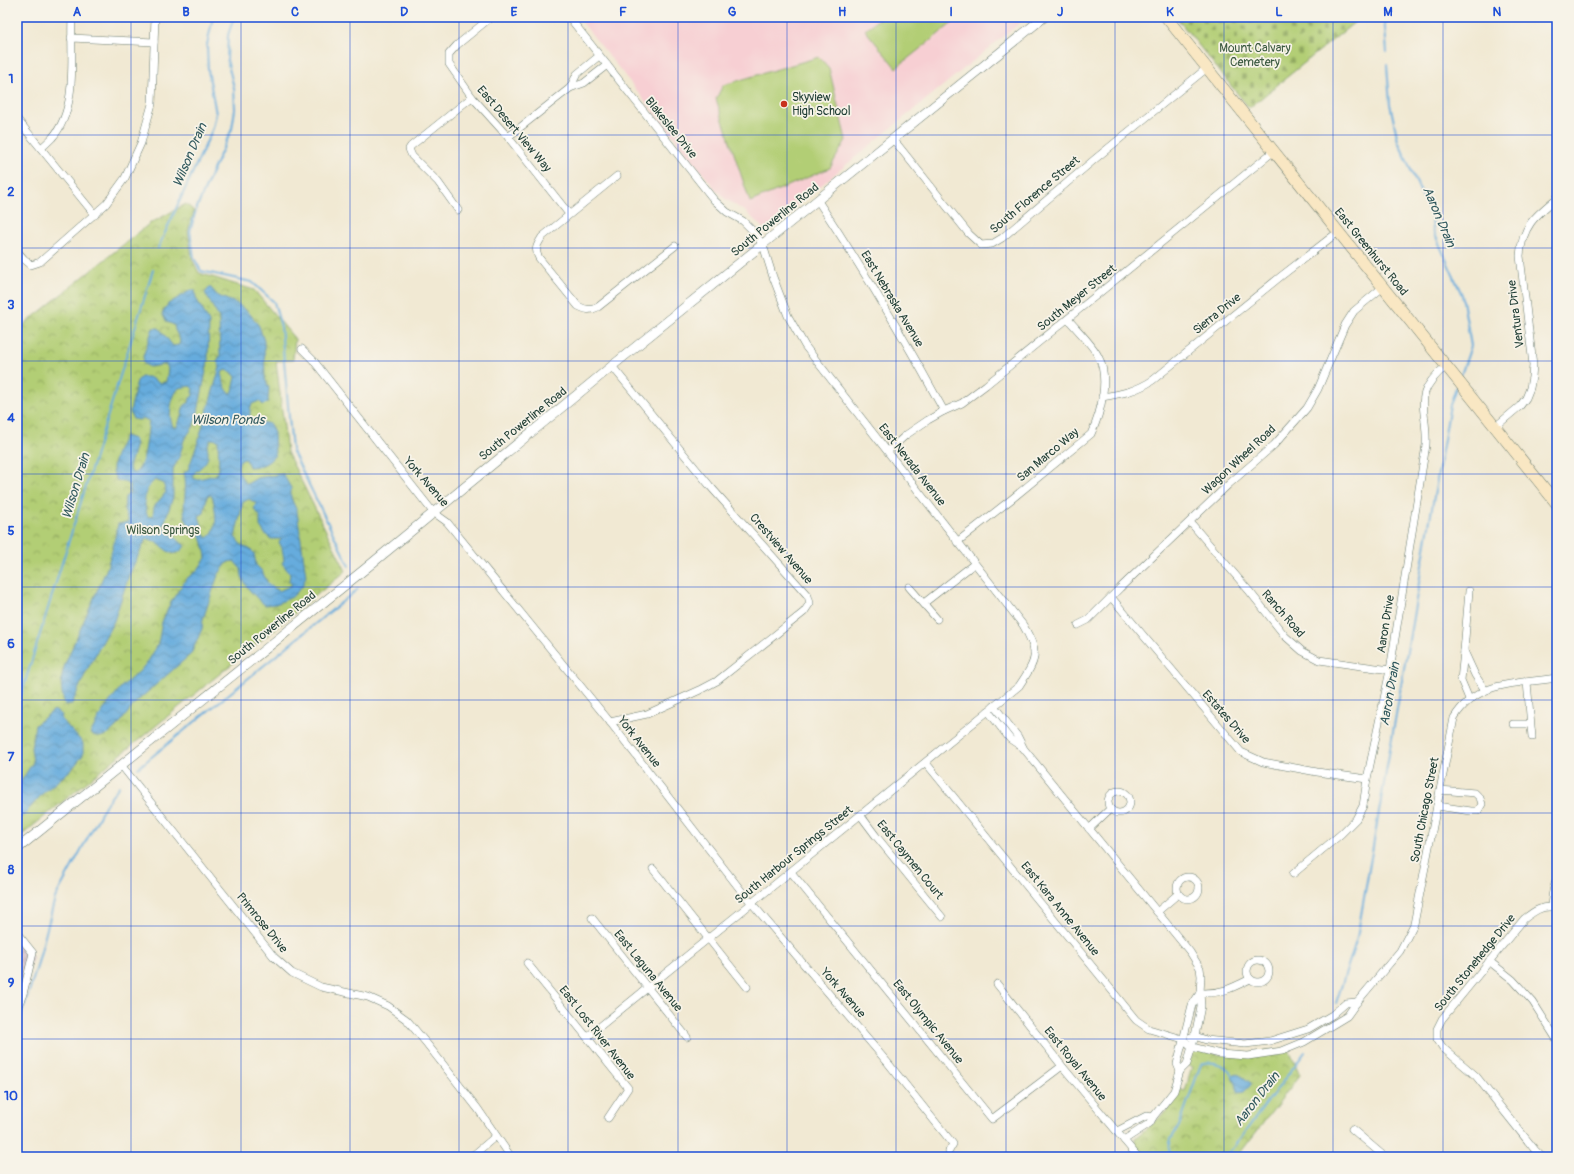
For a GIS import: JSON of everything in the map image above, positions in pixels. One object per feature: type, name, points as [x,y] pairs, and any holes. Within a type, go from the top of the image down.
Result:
[{"type":"main road","name":"East Greenhurst Road","points":[[1166,17],[1557,504]]},
{"type":"street","points":[[41,148],[53,137],[60,125],[69,103],[72,78],[72,17]]},
{"type":"street","points":[[17,251],[31,265],[40,262],[95,215],[106,204],[125,178],[141,143],[152,104],[155,17]]},
{"type":"street","name":"Blakeslee Drive","points":[[569,17],[714,200],[727,212],[743,221],[753,231],[763,245]]},
{"type":"street","name":"South Powerline Road","points":[[17,849],[365,569],[612,366],[1044,17]]},
{"type":"street","name":"East Desert View Way","points":[[490,18],[457,45],[449,54],[449,64],[472,97],[508,137],[569,214]]},
{"type":"street","points":[[71,38],[154,42]]},
{"type":"street","points":[[570,88],[578,74],[600,56]]},
{"type":"street","points":[[508,137],[570,88],[584,82],[607,65]]},
{"type":"street","name":"South Florence Street","points":[[893,139],[968,234],[981,244],[992,244],[1207,68]]},
{"type":"street","points":[[458,210],[438,182],[412,156],[409,149],[472,97]]},
{"type":"street","points":[[17,119],[95,215]]},
{"type":"street","name":"South Meyer Street","points":[[888,451],[906,435],[944,411],[962,403],[1068,319],[1274,151]]},
{"type":"street","points":[[617,176],[542,236],[536,245],[536,252],[539,258],[578,306],[584,310],[592,310],[675,246]]},
{"type":"street","name":"Ventura Drive","points":[[1495,426],[1520,406],[1526,398],[1530,388],[1533,365],[1520,256],[1521,243],[1526,229],[1532,220],[1557,198]]},
{"type":"street","name":"East Nebraska Avenue","points":[[818,201],[847,245],[910,349],[944,411]]},
{"type":"street","name":"Sierra Drive","points":[[1102,397],[1126,394],[1153,380],[1338,232]]},
{"type":"street","name":"East Nevada Avenue","points":[[763,245],[772,277],[788,316],[805,346],[1023,625],[1032,641],[1034,654],[1033,666],[1019,686],[1014,690]]},
{"type":"street","name":"Wagon Wheel Road","points":[[1078,625],[1088,620],[1229,484],[1274,445],[1307,408],[1318,389],[1345,325],[1354,311],[1383,287]]},
{"type":"street","name":"San Marco Way","points":[[957,542],[1091,434],[1097,420],[1102,397],[1103,373],[1098,356],[1068,319]]},
{"type":"street","name":"York Avenue","points":[[302,348],[433,512],[447,522],[610,722],[752,904],[888,1063],[953,1144],[949,1151]]},
{"type":"street","name":"Crestview Avenue","points":[[610,722],[647,714],[717,681],[804,612],[810,604],[808,596],[710,486],[612,366]]},
{"type":"street","name":"Aaron Drive","points":[[1293,874],[1356,819],[1363,806],[1367,778],[1390,670],[1426,445],[1427,433],[1422,402],[1424,393],[1429,383],[1436,374],[1446,366]]},
{"type":"street","name":"Ranch Road","points":[[1190,522],[1250,592],[1285,636],[1302,651],[1319,660],[1390,670]]},
{"type":"street","points":[[924,603],[974,564]]},
{"type":"street","points":[[909,587],[937,619]]},
{"type":"street","points":[[1469,591],[1460,680],[1469,699]]},
{"type":"street","name":"Estates Drive","points":[[1111,597],[1241,752],[1263,762],[1317,772],[1367,778]]},
{"type":"street","points":[[1464,651],[1475,675],[1485,690]]},
{"type":"street","name":"South Chicago Street","points":[[1192,1047],[1220,1054],[1248,1056],[1282,1052],[1304,1042],[1347,1016],[1400,951],[1414,924],[1454,718],[1461,706],[1469,699],[1493,686],[1557,678]]},
{"type":"street","points":[[1527,682],[1532,737]]},
{"type":"street","name":"South Harbour Springs Street","points":[[587,1037],[861,816],[1014,690]]},
{"type":"street","points":[[994,706],[1018,737],[1024,749],[1190,952],[1200,968],[1200,1006],[1195,1036],[1187,1064],[1180,1071],[1174,1091],[1150,1123],[1124,1140]]},
{"type":"street","points":[[988,711],[1010,739],[1024,749]]},
{"type":"street","points":[[1513,724],[1530,724]]},
{"type":"street","name":"East Kara Anne Avenue","points":[[926,762],[1136,1020],[1149,1029],[1183,1039],[1192,1047]]},
{"type":"street","name":"Primrose Drive","points":[[121,765],[274,957],[292,973],[321,987],[368,997],[388,1006],[407,1020],[478,1109],[511,1157]]},
{"type":"street","points":[[1437,806],[1478,811],[1482,804],[1480,798],[1474,793],[1440,790]]},
{"type":"street","points":[[1089,829],[1110,809]]},
{"type":"street","name":"East Caymen Court","points":[[861,816],[942,917]]},
{"type":"street","points":[[653,869],[747,987]]},
{"type":"street","name":"East Olympic Avenue","points":[[791,872],[992,1119],[1062,1066]]},
{"type":"street","name":"South Stonehedge Drive","points":[[1542,1157],[1476,1076],[1443,1048],[1437,1039],[1437,1029],[1442,1019],[1524,919],[1534,911],[1546,907],[1554,908],[1552,894],[1554,883],[1557,880]]},
{"type":"street","points":[[1157,912],[1178,894]]},
{"type":"street","name":"East Laguna Avenue","points":[[592,918],[687,1037]]},
{"type":"street","points":[[17,933],[33,953],[23,994],[17,1008]]},
{"type":"street","points":[[1489,961],[1513,980],[1533,1002],[1557,1040]]},
{"type":"street","name":"East Lost River Avenue","points":[[527,963],[628,1088],[608,1118]]},
{"type":"street","points":[[1200,993],[1213,994],[1226,991],[1250,979]]},
{"type":"street","name":"East Royal Avenue","points":[[997,984],[1062,1066],[1138,1157]]},
{"type":"street","points":[[1180,1071],[1177,1064],[1183,1039],[1192,1005],[1200,993]]},
{"type":"street","name":"South Chicago Street","points":[[1183,1039],[1195,1036],[1206,1040],[1245,1044],[1270,1041],[1308,1029],[1332,1015],[1346,1003],[1357,1002]]},
{"type":"street","points":[[1117,1131],[1146,1116],[1153,1117]]},
{"type":"street","points":[[1352,1129],[1385,1157]]},
{"type":"street","points":[[471,1157],[496,1136]]},
{"type":"shaded area","name":"Skyview High School","points":[[578,17],[1027,17],[797,205],[766,228],[763,228],[746,212],[724,198],[717,191]]},
{"type":"shaded area","points":[[17,937],[33,957],[17,1006]]},
{"type":"green space","points":[[881,17],[960,17],[896,68],[865,30]]},
{"type":"green space","name":"Mount Calvary Cemetery","points":[[1176,17],[1361,17],[1249,108]]},
{"type":"green space","points":[[819,57],[829,68],[846,140],[830,168],[750,202],[716,99],[723,85]]},
{"type":"green space","name":"Wilson Springs","points":[[186,204],[194,211],[188,231],[192,259],[199,273],[254,290],[295,339],[293,360],[276,361],[287,452],[346,571],[17,839],[17,330],[149,224]]},
{"type":"green space","points":[[1200,1050],[1220,1055],[1289,1050],[1300,1075],[1237,1157],[1144,1157],[1135,1147],[1135,1138],[1164,1114],[1173,1103],[1178,1089],[1185,1091],[1192,1067],[1187,1065],[1191,1053]]},
{"type":"water","name":"Wilson Ponds","points":[[210,287],[218,296],[238,304],[250,314],[259,326],[264,341],[265,379],[269,388],[268,402],[263,405],[259,401],[252,404],[250,409],[250,419],[270,424],[274,433],[275,455],[267,463],[257,466],[249,467],[246,459],[240,460],[238,467],[242,479],[247,484],[257,478],[283,474],[291,488],[291,498],[297,511],[306,576],[302,587],[292,597],[276,604],[265,605],[246,585],[243,580],[241,569],[234,561],[228,562],[218,575],[203,619],[202,629],[191,654],[135,703],[120,723],[106,736],[99,737],[90,734],[102,712],[121,687],[140,671],[149,660],[158,644],[162,622],[171,602],[186,579],[197,571],[206,558],[201,537],[195,529],[189,525],[184,512],[184,473],[188,470],[198,442],[220,367],[217,361],[220,356],[219,318],[205,293]],"holes":[[[226,370],[232,372],[236,377],[231,394],[225,387],[222,372]],[[211,439],[218,440],[219,468],[216,475],[194,479],[193,474],[207,460],[207,446]],[[211,495],[213,498],[216,520],[214,530],[207,538],[202,532],[199,516],[204,513],[207,496]],[[249,499],[256,503],[254,509],[260,516],[260,526],[265,534],[271,539],[282,539],[279,542],[282,548],[284,560],[282,563],[290,574],[289,581],[292,585],[279,591],[268,584],[262,571],[256,565],[254,553],[250,549],[242,546],[235,537],[243,502]]]},
{"type":"water","name":"Wilson Ponds","points":[[191,290],[195,290],[196,298],[209,322],[208,361],[198,412],[193,427],[184,440],[179,458],[173,469],[173,497],[163,527],[185,546],[176,553],[171,553],[154,541],[148,539],[145,541],[129,575],[114,621],[86,672],[72,704],[65,705],[61,684],[65,664],[107,568],[118,524],[129,522],[124,510],[125,497],[129,494],[130,486],[125,482],[117,481],[113,473],[115,458],[125,436],[134,439],[136,444],[129,468],[132,473],[135,473],[139,469],[144,456],[149,421],[143,418],[139,420],[133,419],[130,412],[137,381],[141,377],[149,377],[159,383],[166,382],[168,369],[166,364],[150,367],[144,364],[143,356],[153,328],[159,328],[173,346],[179,345],[180,340],[174,325],[167,322],[162,314],[168,304]],"holes":[[[190,386],[193,389],[193,396],[190,398],[189,403],[184,407],[182,414],[184,415],[181,416],[177,427],[174,428],[170,413],[174,396],[179,388]],[[155,480],[163,483],[166,492],[154,507],[153,516],[148,517],[145,507],[145,497],[148,488]]]},
{"type":"water","points":[[54,710],[62,715],[61,719],[83,743],[83,755],[72,769],[42,794],[23,816],[17,818],[17,788],[33,762],[31,748],[35,725]]},
{"type":"water","points":[[1236,1073],[1252,1084],[1244,1092],[1239,1093],[1232,1077]]},
{"type":"waterway","name":"Wilson Drain","points":[[158,248],[213,128],[216,114],[208,70],[207,45],[213,17]]},
{"type":"waterway","points":[[234,17],[228,35],[227,60],[234,88],[235,109],[232,129],[196,210],[190,231],[194,258],[201,271],[252,282],[274,302],[281,327],[292,450],[349,566]]},
{"type":"waterway","name":"Aaron Drain","points":[[1384,17],[1387,52]]},
{"type":"waterway","name":"Aaron Drain","points":[[1387,65],[1390,104],[1398,141],[1432,218],[1433,230],[1462,295],[1471,346],[1461,375]]},
{"type":"waterway","name":"Wilson Drain","points":[[17,708],[153,270]]},
{"type":"waterway","name":"Aaron Drain","points":[[1336,1003],[1357,938],[1450,405],[1456,387]]},
{"type":"waterway","points":[[138,768],[358,589]]},
{"type":"waterway","points":[[17,1029],[36,970],[55,898],[106,804],[119,786]]},
{"type":"waterway","name":"Aaron Drain","points":[[1224,1157],[1232,1149],[1305,1052]]},
{"type":"waterway","points":[[1170,1157],[1169,1148],[1171,1139],[1179,1126],[1201,1064],[1219,1064],[1231,1072],[1234,1076]]},
{"type":"place","name":"Skyview High School","points":[[784,104]]}]
